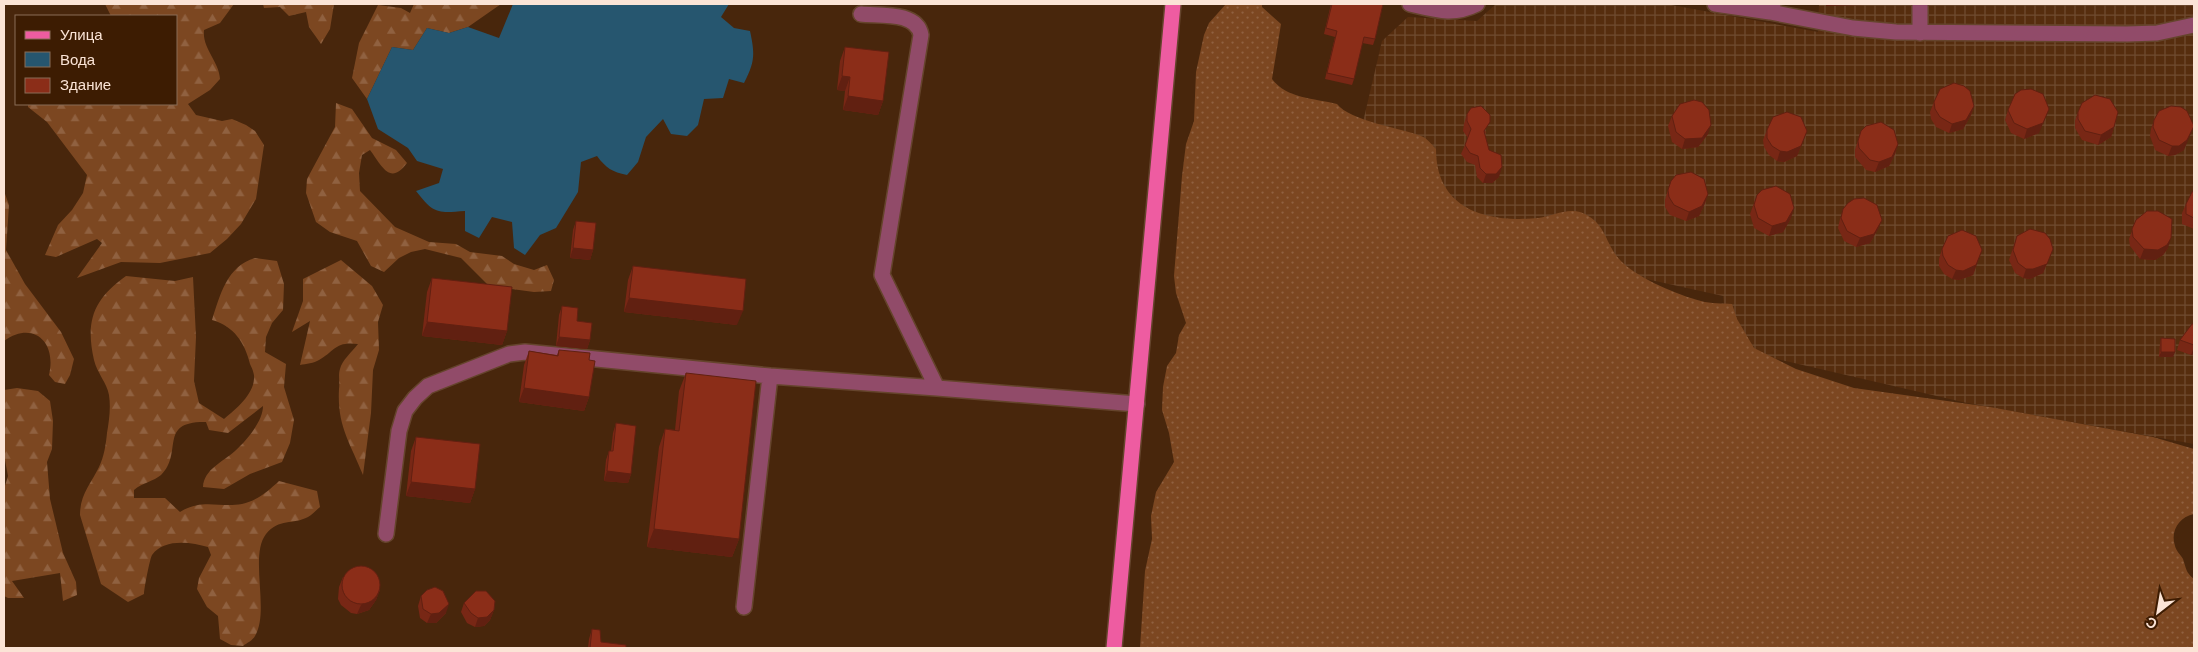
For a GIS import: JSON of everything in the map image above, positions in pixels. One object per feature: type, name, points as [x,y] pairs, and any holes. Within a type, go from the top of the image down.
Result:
[{"type":"main road","points":[[1114,648],[1173,4]]},
{"type":"lane","points":[[1410,4],[1437,10],[1462,11],[1477,4]]},
{"type":"lane","points":[[1715,4],[1772,8],[1853,28],[1920,33],[2127,34],[2157,33],[2194,25]]},
{"type":"lane","points":[[1920,4],[1920,33]]},
{"type":"lane","points":[[861,14],[908,18],[920,29],[882,275],[937,388]]},
{"type":"lane","points":[[386,534],[399,431],[405,411],[428,386],[509,354],[525,352],[770,376],[1137,404]]},
{"type":"lane","points":[[744,607],[770,376]]},
{"type":"shaded area","points":[[1496,4],[1666,4],[1818,32],[1819,4],[2194,4],[2194,444],[1967,403],[1729,348],[1723,296],[1610,271],[1414,247],[1359,139],[1382,41],[1408,17],[1477,21]]},
{"type":"green space","points":[[105,4],[234,4],[220,23],[204,30],[204,37],[217,66],[220,79],[210,90],[188,104],[196,115],[222,121],[232,119],[246,125],[255,131],[264,145],[256,199],[241,224],[210,253],[160,263],[121,262],[77,278],[102,243],[97,239],[56,257],[45,255],[58,225],[72,210],[83,193],[87,175],[47,122],[28,105],[178,105],[178,15],[110,15]]},
{"type":"green space","points":[[263,4],[334,4],[330,29],[321,44],[309,27],[306,12],[289,16],[280,7],[264,8]]},
{"type":"green space","points":[[414,4],[501,4],[468,27],[449,33],[427,28],[413,50],[392,47],[367,99],[352,78],[359,43],[378,5],[401,8],[410,13]]},
{"type":"green space","points":[[1226,4],[1262,4],[1262,7],[1281,24],[1272,79],[1278,86],[1293,94],[1337,104],[1353,115],[1425,138],[1436,149],[1438,170],[1445,186],[1455,199],[1468,208],[1501,218],[1539,218],[1570,211],[1580,212],[1589,216],[1601,228],[1617,256],[1630,269],[1660,286],[1682,295],[1705,302],[1732,304],[1737,319],[1754,348],[1796,369],[1854,388],[1990,407],[2153,437],[2194,449],[2194,514],[2180,521],[2175,530],[2174,540],[2188,572],[2194,579],[2194,648],[1140,648],[1145,571],[1152,539],[1151,516],[1156,492],[1174,462],[1169,433],[1162,410],[1163,387],[1167,366],[1176,353],[1179,335],[1186,323],[1176,293],[1174,276],[1186,144],[1194,121],[1196,72],[1204,35],[1209,23]]},
{"type":"green space","points":[[336,103],[352,109],[372,138],[396,150],[407,163],[401,170],[391,173],[382,167],[370,150],[362,155],[359,173],[360,191],[395,227],[429,242],[456,244],[470,252],[502,256],[514,264],[534,270],[547,265],[554,280],[551,291],[534,292],[489,286],[461,258],[425,249],[411,252],[399,258],[384,272],[371,266],[357,241],[330,232],[316,222],[306,193],[307,179],[335,127]]},
{"type":"green space","points":[[4,191],[9,205],[6,250],[25,284],[61,332],[74,359],[70,375],[65,384],[55,382],[49,375],[51,363],[49,353],[46,344],[40,338],[33,334],[24,333],[4,341]]},
{"type":"green space","points":[[255,258],[277,261],[284,284],[283,310],[272,323],[266,337],[265,352],[286,364],[284,387],[294,420],[290,443],[282,462],[250,474],[224,489],[203,487],[210,471],[235,451],[254,430],[263,406],[228,433],[209,430],[206,422],[191,423],[182,427],[176,433],[168,466],[161,475],[134,490],[134,498],[165,498],[180,512],[203,504],[234,505],[247,503],[262,495],[279,481],[317,491],[320,507],[310,516],[281,524],[271,529],[261,544],[259,569],[261,613],[259,625],[254,637],[243,646],[231,645],[220,639],[218,616],[207,607],[197,589],[199,578],[211,555],[208,547],[178,543],[163,546],[157,550],[151,557],[144,594],[128,602],[101,584],[80,515],[80,508],[84,495],[102,459],[110,414],[108,391],[95,365],[91,346],[92,322],[99,302],[106,293],[126,276],[175,281],[193,277],[196,337],[194,381],[199,403],[224,419],[239,406],[251,391],[254,376],[242,342],[227,326],[212,320],[222,292],[231,275],[245,262]]},
{"type":"green space","points":[[341,260],[372,286],[383,305],[378,322],[379,350],[373,370],[371,413],[363,475],[345,434],[339,402],[340,369],[345,359],[358,344],[340,345],[317,361],[300,365],[310,321],[292,332],[303,301],[303,279]]},
{"type":"green space","points":[[17,388],[38,391],[50,401],[53,421],[52,449],[47,462],[50,499],[63,553],[76,582],[77,595],[63,601],[60,573],[12,581],[24,598],[8,598],[4,596],[4,489],[8,476],[4,455],[4,390]]},
{"type":"water","points":[[513,4],[729,4],[721,17],[734,28],[750,31],[753,46],[752,63],[744,83],[729,79],[723,98],[704,99],[698,125],[687,136],[671,134],[663,119],[646,137],[638,162],[627,175],[610,169],[597,156],[581,162],[578,192],[556,228],[540,235],[525,255],[514,248],[512,222],[492,217],[479,238],[465,231],[465,211],[442,212],[427,204],[416,191],[439,183],[443,169],[417,161],[408,148],[378,129],[367,99],[392,47],[413,50],[427,28],[449,33],[468,27],[499,38]]},
{"type":"building","points":[[1332,4],[1383,4],[1375,39],[1364,37],[1354,79],[1327,73],[1337,31],[1326,28]]},
{"type":"building","points":[[845,47],[889,52],[883,101],[848,96],[850,77],[842,76]]},
{"type":"building","points":[[1954,83],[1964,86],[1970,91],[1974,106],[1966,120],[1952,124],[1940,117],[1935,109],[1934,102],[1940,89]]},
{"type":"building","points":[[2031,89],[2043,94],[2049,109],[2043,123],[2027,129],[2014,123],[2008,110],[2015,94],[2021,90]]},
{"type":"building","points":[[2095,95],[2110,99],[2118,112],[2114,127],[2101,135],[2085,131],[2078,119],[2078,112],[2082,103]]},
{"type":"building","points":[[1694,100],[1702,102],[1709,110],[1711,125],[1702,138],[1685,139],[1676,132],[1672,116],[1680,104]]},
{"type":"building","points":[[1481,106],[1490,115],[1490,122],[1484,131],[1489,150],[1501,155],[1502,167],[1496,174],[1486,174],[1480,168],[1478,156],[1470,153],[1465,145],[1471,129],[1467,121],[1467,114],[1471,108]]},
{"type":"building","points":[[2171,106],[2181,107],[2187,111],[2194,126],[2187,140],[2179,146],[2172,146],[2159,140],[2153,127],[2154,120],[2159,111]]},
{"type":"building","points":[[1787,112],[1801,117],[1807,131],[1801,146],[1787,152],[1780,151],[1772,146],[1767,138],[1767,130],[1773,117]]},
{"type":"building","points":[[1881,122],[1894,130],[1898,144],[1892,157],[1879,162],[1870,160],[1859,148],[1858,141],[1861,131],[1866,126]]},
{"type":"building","points":[[1691,172],[1704,179],[1708,194],[1702,206],[1689,212],[1674,205],[1669,197],[1668,190],[1671,181],[1676,175]]},
{"type":"building","points":[[1776,186],[1790,194],[1794,208],[1786,222],[1772,226],[1758,218],[1754,205],[1757,195],[1762,190]]},
{"type":"building","points":[[2194,191],[2194,218],[2186,214],[2186,204]]},
{"type":"building","points":[[1864,198],[1877,205],[1882,220],[1874,234],[1860,238],[1847,231],[1841,218],[1843,209],[1848,203],[1854,199]]},
{"type":"building","points":[[2147,211],[2158,211],[2172,219],[2171,238],[2167,245],[2158,250],[2144,249],[2133,237],[2132,229],[2136,220]]},
{"type":"building","points":[[576,221],[596,223],[593,250],[573,248]]},
{"type":"building","points":[[2030,229],[2045,233],[2050,239],[2053,249],[2047,264],[2033,269],[2026,269],[2018,263],[2013,250],[2017,236]]},
{"type":"building","points":[[1962,230],[1976,236],[1982,250],[1976,265],[1963,271],[1956,270],[1948,265],[1943,256],[1942,249],[1948,236]]},
{"type":"building","points":[[633,266],[746,279],[743,311],[629,298]]},
{"type":"building","points":[[432,278],[512,287],[507,331],[427,322]]},
{"type":"building","points":[[562,306],[578,308],[577,321],[592,323],[590,340],[559,337]]},
{"type":"building","points":[[2192,324],[2194,324],[2194,345],[2180,340]]},
{"type":"building","points":[[2161,338],[2175,339],[2175,352],[2161,352]]},
{"type":"building","points":[[559,350],[590,353],[589,360],[595,361],[589,397],[524,388],[529,351],[558,356]]},
{"type":"building","points":[[686,373],[756,381],[739,539],[654,529],[665,429],[679,431]]},
{"type":"building","points":[[616,423],[636,426],[631,474],[607,471],[609,451],[613,451]]},
{"type":"building","points":[[416,437],[480,444],[475,489],[411,482]]},
{"type":"building","points":[[361,566],[374,572],[380,585],[374,598],[361,604],[348,598],[342,585],[348,572]]},
{"type":"building","points":[[435,587],[443,591],[449,604],[439,613],[431,614],[423,609],[421,596],[427,590]]},
{"type":"building","points":[[476,591],[486,591],[495,601],[494,610],[487,617],[478,618],[471,613],[464,603]]},
{"type":"building","points":[[592,629],[600,630],[601,642],[626,645],[626,648],[590,648]]}]
